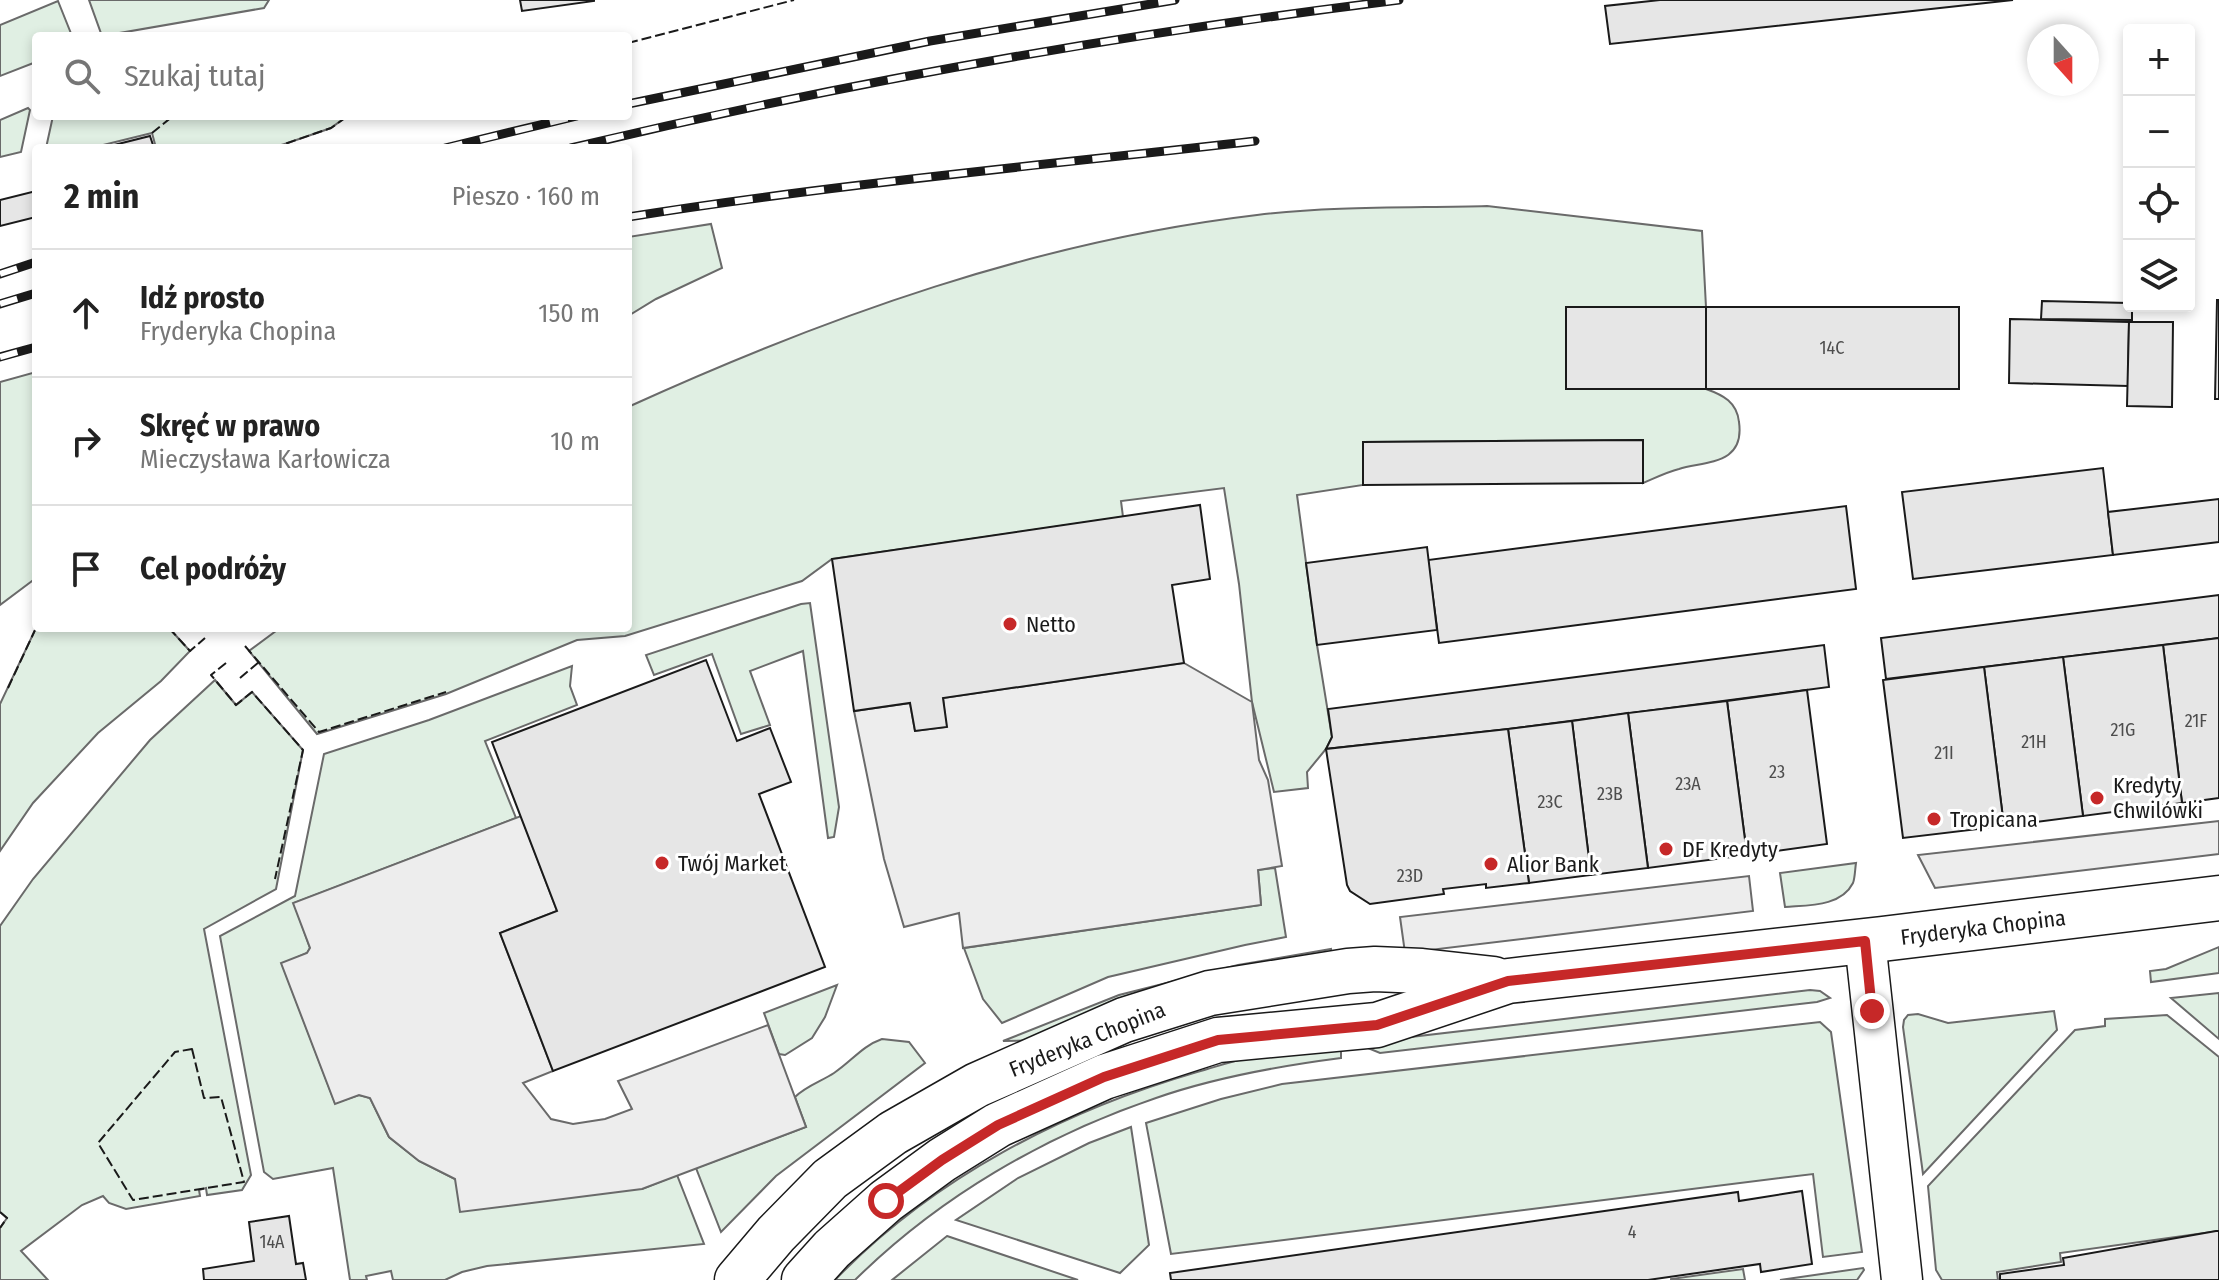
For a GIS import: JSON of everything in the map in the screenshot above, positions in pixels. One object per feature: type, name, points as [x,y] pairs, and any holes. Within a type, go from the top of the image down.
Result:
[{"type":"street","name":"Fryderyka Chopina","points":[[804,1280],[832,1249],[886,1201],[942,1160],[998,1125],[1104,1077],[1218,1040],[1377,1025],[1508,981],[2219,898]]},
{"type":"street","points":[[1865,941],[1902,1280]]},
{"type":"street","name":"Fryderyka Chopina","points":[[737,1280],[776,1234],[830,1179],[893,1133],[977,1085],[1124,1020],[1210,993],[1348,971],[1422,971],[1508,981]]},
{"type":"green space","points":[[89,0],[269,0],[264,8],[125,32],[101,32]]},
{"type":"green space","points":[[58,1],[70,32],[32,32],[32,64],[0,76],[0,25]]},
{"type":"green space","points":[[28,108],[21,152],[0,157],[0,120]]},
{"type":"green space","points":[[52,120],[342,120],[331,128],[285,144],[155,144],[152,133],[107,144],[47,144]]},
{"type":"green space","points":[[1487,206],[1702,231],[1706,307],[1566,307],[1566,389],[1706,389],[1732,404],[1738,415],[1739,436],[1730,454],[1721,459],[1674,470],[1643,483],[1642,440],[1363,442],[1363,485],[1297,495],[1332,737],[1307,772],[1308,788],[1274,792],[1252,702],[1239,584],[1224,488],[1121,501],[1123,517],[832,559],[802,581],[625,636],[577,640],[446,694],[317,734],[249,651],[275,632],[632,632],[632,405],[857,313],[1014,263],[1175,227],[1257,215],[1371,208]]},
{"type":"green space","points":[[711,224],[722,268],[632,314],[632,236]]},
{"type":"green space","points":[[32,373],[32,581],[0,605],[0,382]]},
{"type":"green space","points":[[810,603],[839,807],[834,837],[828,838],[803,651],[750,671],[770,725],[741,734],[712,654],[654,675],[646,655]]},
{"type":"green space","points":[[34,632],[173,632],[190,651],[161,681],[98,733],[33,803],[0,851],[0,704]]},
{"type":"green space","points":[[572,666],[570,686],[577,705],[485,741],[516,818],[294,903],[310,948],[307,953],[282,964],[335,1103],[359,1095],[370,1098],[389,1137],[419,1161],[455,1179],[642,1189],[677,1175],[704,1244],[487,1266],[445,1280],[393,1280],[391,1271],[366,1276],[367,1280],[350,1280],[333,1168],[273,1179],[264,1172],[220,936],[295,896],[324,754],[429,720]]},
{"type":"green space","points":[[215,680],[236,705],[252,692],[303,750],[276,889],[204,929],[251,1175],[242,1190],[207,1195],[206,1188],[199,1190],[200,1196],[126,1209],[109,1203],[103,1196],[82,1205],[21,1251],[48,1280],[0,1280],[0,1228],[7,1218],[0,1212],[0,926],[33,879],[150,740]]},
{"type":"green space","points":[[1856,863],[1853,883],[1840,897],[1813,905],[1785,907],[1780,873]]},
{"type":"green space","points":[[1275,868],[1286,937],[1108,977],[1002,1023],[983,999],[964,948],[1261,905],[1258,870]]},
{"type":"green space","points":[[2219,947],[2219,973],[2151,982],[2150,971],[2166,969]]},
{"type":"green space","points":[[1331,949],[1333,962],[1046,1040],[1003,1041],[1119,995],[1238,965]]},
{"type":"green space","points":[[837,985],[825,1017],[812,1038],[785,1055],[779,1054],[764,1013]]},
{"type":"green space","points":[[1820,991],[1830,998],[1380,1053],[1368,1048],[1368,1042]]},
{"type":"green space","points":[[2219,993],[2219,1039],[2171,998]]},
{"type":"green space","points":[[2054,1011],[2057,1030],[1923,1174],[1903,1027],[1908,1015],[1918,1014],[1948,1023]]},
{"type":"green space","points":[[2167,1015],[2219,1057],[2219,1231],[2060,1253],[2061,1262],[1997,1272],[1998,1280],[1942,1280],[1936,1270],[1928,1186],[2075,1030],[2105,1026],[2105,1019]]},
{"type":"green space","points":[[1820,1022],[1831,1032],[1862,1252],[1823,1257],[1813,1174],[1171,1254],[1146,1123],[1282,1084]]},
{"type":"green space","points":[[882,1039],[909,1042],[925,1063],[776,1176],[721,1232],[696,1168],[806,1127],[795,1097]]},
{"type":"green space","points":[[1341,1044],[1341,1058],[1202,1084],[1114,1113],[1074,1131],[1034,1150],[958,1196],[887,1250],[855,1280],[835,1280],[873,1243],[914,1210],[1002,1152],[1049,1128],[1147,1088],[1226,1063]]},
{"type":"green space","points":[[1131,1127],[1149,1245],[1120,1273],[956,1220],[1018,1178],[1089,1143]]},
{"type":"green space","points":[[947,1236],[1078,1280],[892,1280]]},
{"type":"green space","points":[[1863,1268],[1857,1280],[1780,1280]]},
{"type":"green space","points":[[1743,1269],[1745,1280],[1671,1280],[1671,1279]]},
{"type":"shaded area","points":[[1184,663],[1252,702],[1259,760],[1268,780],[1282,866],[1258,870],[1261,905],[963,948],[959,913],[904,927],[884,859],[854,711],[910,703],[915,731],[946,727],[943,698]]},
{"type":"shaded area","points":[[521,816],[557,911],[500,933],[553,1071],[523,1083],[551,1119],[573,1124],[605,1119],[632,1109],[618,1081],[768,1025],[806,1127],[642,1189],[460,1212],[455,1179],[419,1161],[389,1137],[370,1098],[359,1095],[335,1104],[281,963],[307,953],[310,948],[293,903]]},
{"type":"shaded area","points":[[2219,821],[2219,854],[1935,888],[1918,855]]},
{"type":"shaded area","points":[[1749,876],[1753,911],[1405,953],[1400,917]]},
{"type":"building","points":[[520,0],[594,0],[594,1],[522,11]]},
{"type":"building","points":[[1660,0],[2013,0],[1610,44],[1605,6]]},
{"type":"building","points":[[150,136],[153,144],[118,144]]},
{"type":"building","points":[[32,192],[32,218],[0,226],[0,200]]},
{"type":"building","points":[[2217,300],[2219,399],[2215,399]]},
{"type":"building","points":[[2042,301],[2123,303],[2123,312],[2132,312],[2132,320],[2041,319]]},
{"type":"building","points":[[1566,307],[1706,307],[1706,389],[1566,389]]},
{"type":"building","points":[[1706,307],[1959,307],[1959,389],[1706,389]]},
{"type":"building","points":[[2010,319],[2129,322],[2128,386],[2009,383]]},
{"type":"building","points":[[2129,322],[2173,322],[2172,407],[2127,406]]},
{"type":"building","points":[[1643,440],[1643,483],[1363,485],[1363,442]]},
{"type":"building","points":[[2103,468],[2113,555],[1913,579],[1902,492]]},
{"type":"building","points":[[2219,499],[2219,542],[2113,555],[2108,512]]},
{"type":"building","name":"Netto","points":[[1200,505],[1210,579],[1172,585],[1184,663],[943,698],[947,727],[915,731],[910,703],[854,711],[832,559]]},
{"type":"building","points":[[1846,506],[1856,589],[1439,643],[1428,560]]},
{"type":"building","points":[[1427,547],[1437,630],[1317,645],[1306,563]]},
{"type":"building","points":[[2219,595],[2219,638],[1886,679],[1881,638]]},
{"type":"building","points":[[2219,638],[2219,798],[2182,803],[2163,645]]},
{"type":"building","points":[[1824,645],[1829,687],[1508,729],[1326,749],[1332,737],[1328,709]]},
{"type":"building","points":[[2163,645],[2182,803],[2083,816],[2063,657]]},
{"type":"building","points":[[2063,657],[2083,816],[2004,826],[1984,667]]},
{"type":"building","name":"Twój Market","points":[[706,660],[737,741],[770,728],[791,782],[759,794],[825,967],[553,1071],[500,933],[557,911],[492,742]]},
{"type":"building","points":[[1984,667],[2004,826],[1903,838],[1883,680]]},
{"type":"building","points":[[1807,690],[1827,844],[1747,855],[1727,701]]},
{"type":"building","points":[[1727,701],[1747,855],[1648,868],[1628,713]]},
{"type":"building","points":[[1628,713],[1648,868],[1591,875],[1572,721]]},
{"type":"building","points":[[1572,721],[1591,875],[1529,883],[1508,729]]},
{"type":"building","points":[[1508,729],[1529,883],[1443,889],[1444,894],[1370,904],[1350,891],[1326,749]]},
{"type":"building","points":[[1802,1191],[1812,1264],[1761,1272],[1760,1264],[1648,1280],[1171,1280],[1170,1273],[1738,1192],[1739,1201]]},
{"type":"building","points":[[289,1216],[296,1264],[303,1263],[306,1280],[204,1280],[203,1269],[254,1261],[249,1222]]},
{"type":"building","points":[[2219,1231],[2219,1280],[2000,1280],[2000,1274],[2064,1265],[2063,1258]]},
{"type":"railway","points":[[632,103],[930,41],[1175,0]]},
{"type":"railway","points":[[588,144],[776,102],[983,62],[1191,28],[1399,0]]},
{"type":"railway","points":[[462,144],[560,120]]},
{"type":"railway","points":[[632,216],[863,185],[1255,141]]},
{"type":"railway","points":[[0,274],[32,263]]},
{"type":"railway","points":[[0,304],[32,294]]},
{"type":"railway","points":[[0,357],[32,348]]},
{"type":"fence","points":[[632,42],[794,0]]},
{"type":"fence","points":[[152,133],[168,120]]},
{"type":"fence","points":[[285,144],[331,128],[342,120]]},
{"type":"fence","points":[[8,688],[34,632]]},
{"type":"fence","points":[[173,632],[190,651],[205,638]]},
{"type":"fence","points":[[245,646],[319,732],[446,692]]},
{"type":"fence","points":[[240,678],[259,662]]},
{"type":"fence","points":[[226,663],[211,675],[236,705],[252,692],[303,750],[275,879]]},
{"type":"fence","points":[[192,1049],[204,1098],[221,1097],[244,1182],[133,1200],[98,1143],[175,1052],[192,1049]]},
{"type":"fence","points":[[0,1212],[7,1218],[0,1228]]},
{"type":"place","name":"Netto","points":[[1010,624]]},
{"type":"place","name":"Kredyty Chwilówki","points":[[2097,798]]},
{"type":"place","name":"Tropicana","points":[[1934,819]]},
{"type":"place","name":"DF Kredyty","points":[[1666,849]]},
{"type":"place","name":"Twój Market","points":[[662,863]]},
{"type":"place","name":"Alior Bank","points":[[1491,864]]},
{"type":"route","points":[[886,1201],[942,1160],[998,1125],[1104,1077],[1218,1040],[1377,1025],[1508,981],[1865,941],[1872,1011]]}]
